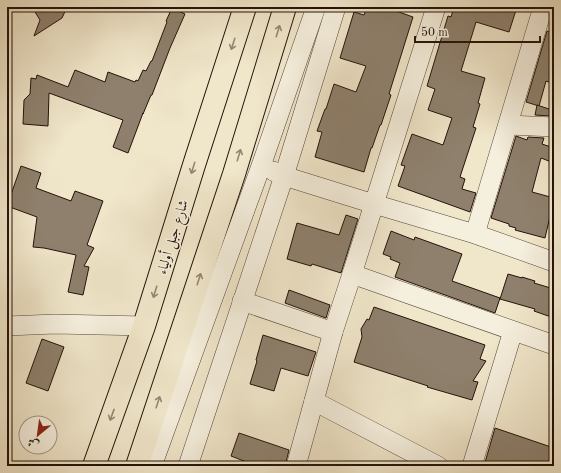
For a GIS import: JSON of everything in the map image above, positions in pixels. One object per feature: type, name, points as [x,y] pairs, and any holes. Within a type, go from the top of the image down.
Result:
[{"type":"main road","name":"شارع جبل أولياء","points":[[94,466],[144,326],[245,7]]},
{"type":"main road","points":[[137,466],[231,181],[285,7]]},
{"type":"street","points":[[152,466],[261,166],[316,7]]},
{"type":"street","points":[[188,466],[284,176],[336,7]]},
{"type":"street","points":[[296,466],[333,332],[436,7]]},
{"type":"street","points":[[475,234],[543,7]]},
{"type":"street","points":[[508,125],[554,127]]},
{"type":"street","points":[[261,166],[284,176],[475,234],[554,262]]},
{"type":"street","points":[[352,274],[554,345]]},
{"type":"street","points":[[242,301],[333,332]]},
{"type":"street","points":[[7,326],[55,324],[144,326]]},
{"type":"street","points":[[472,466],[513,330]]},
{"type":"street","points":[[314,401],[438,466]]},
{"type":"building","points":[[32,7],[67,7],[62,18],[34,36],[40,20]]},
{"type":"building","points":[[367,7],[385,7],[413,17],[389,94],[391,95],[381,125],[371,148],[364,172],[315,157],[322,132],[317,131],[334,84],[356,92],[366,66],[340,58],[354,12],[364,15]]},
{"type":"building","points":[[454,7],[517,7],[509,32],[476,22],[461,71],[485,78],[478,103],[480,104],[473,127],[476,128],[460,177],[465,179],[462,189],[476,193],[470,212],[398,186],[405,166],[401,165],[412,134],[443,145],[452,118],[428,110],[435,89],[427,86],[448,16],[451,17]]},
{"type":"building","points":[[172,8],[185,14],[152,95],[143,113],[128,153],[113,147],[123,120],[49,93],[48,126],[23,124],[24,100],[30,94],[31,78],[36,79],[37,75],[68,87],[75,70],[105,82],[108,72],[135,82],[136,80],[138,81],[143,70],[146,71],[152,61]]},
{"type":"building","points":[[547,31],[554,33],[554,84],[546,81],[539,106],[526,102]]},
{"type":"building","points":[[537,105],[552,110],[550,116],[535,115]]},
{"type":"building","points":[[516,136],[527,140],[528,137],[544,138],[542,144],[554,148],[554,163],[541,158],[532,192],[554,198],[554,213],[551,212],[545,238],[515,230],[516,228],[509,226],[509,224],[491,218]]},
{"type":"building","points":[[21,166],[41,173],[36,188],[71,201],[75,191],[103,201],[87,245],[94,248],[84,266],[89,267],[83,295],[68,292],[76,255],[33,247],[37,217],[7,206]]},
{"type":"building","points":[[346,215],[358,219],[341,273],[312,264],[311,266],[287,259],[297,223],[339,235]]},
{"type":"building","points":[[391,231],[414,240],[415,237],[462,254],[452,281],[500,298],[495,313],[395,277],[400,263],[383,254]]},
{"type":"building","points":[[508,274],[535,281],[534,283],[554,289],[554,318],[534,311],[535,309],[500,299]]},
{"type":"building","points":[[289,290],[330,305],[326,318],[285,303]]},
{"type":"building","points":[[374,307],[485,345],[480,359],[486,361],[473,381],[478,382],[472,400],[427,387],[428,386],[354,362],[362,337],[361,329],[367,319],[369,320]]},
{"type":"building","points":[[263,335],[316,352],[308,376],[281,368],[274,391],[250,384]]},
{"type":"building","points":[[42,339],[64,347],[48,391],[26,383]]},
{"type":"building","points":[[495,428],[554,448],[554,466],[484,466]]},
{"type":"building","points":[[239,433],[289,450],[285,466],[248,466],[249,463],[231,456]]}]
